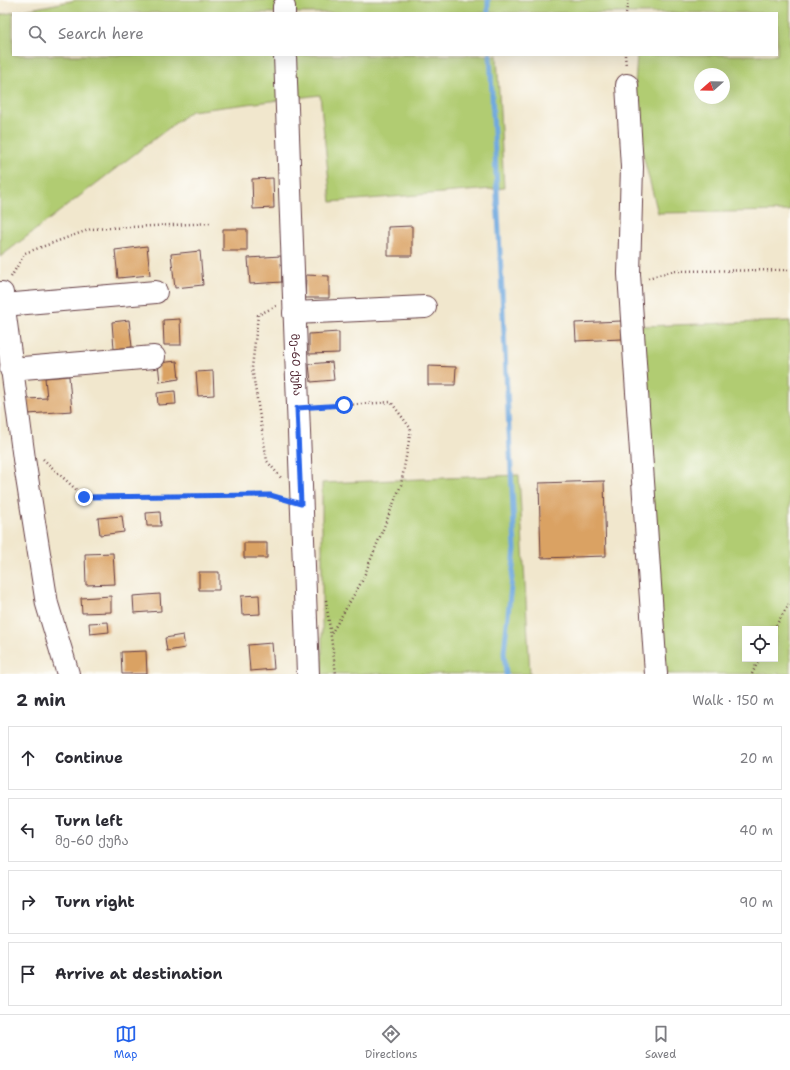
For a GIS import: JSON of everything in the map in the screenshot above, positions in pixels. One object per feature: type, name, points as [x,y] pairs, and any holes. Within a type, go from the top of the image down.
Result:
[{"type":"street","name":"მე-60 ქუჩა","points":[[285,56],[293,306],[308,674]]},
{"type":"street","points":[[627,85],[632,167],[629,284],[656,674]]},
{"type":"street","points":[[68,674],[47,604],[24,459],[2,299],[156,292]]},
{"type":"street","points":[[293,306],[425,307]]},
{"type":"street","points":[[11,369],[154,357]]},
{"type":"path","points":[[626,12],[628,0]]},
{"type":"path","points":[[2,299],[25,253],[91,229],[212,223]]},
{"type":"path","points":[[629,284],[673,271],[790,270]]},
{"type":"path","points":[[293,306],[258,315],[252,368],[267,461],[301,504]]},
{"type":"path","points":[[297,408],[392,402],[411,429],[401,486],[362,580],[330,634]]},
{"type":"path","points":[[24,459],[44,459],[84,497],[270,495],[301,504]]},
{"type":"path","points":[[776,626],[790,602]]},
{"type":"path","points":[[752,674],[758,662]]},
{"type":"green space","points":[[76,0],[790,0],[790,211],[658,213],[633,117],[637,56],[778,56],[778,12],[15,12]]},
{"type":"green space","points":[[12,13],[12,56],[497,56],[504,188],[331,202],[320,95],[191,111],[0,257],[0,15]]},
{"type":"green space","points":[[790,321],[790,674],[667,674],[656,570],[641,326]]},
{"type":"green space","points":[[519,475],[530,674],[322,674],[322,483]]},
{"type":"building","points":[[273,178],[274,208],[253,209],[252,179]]},
{"type":"building","points":[[412,226],[412,256],[388,256],[388,227]]},
{"type":"building","points":[[223,229],[247,229],[247,251],[223,251]]},
{"type":"building","points":[[147,246],[150,275],[118,278],[115,250]]},
{"type":"building","points":[[200,251],[203,285],[175,288],[171,254]]},
{"type":"building","points":[[281,256],[282,282],[250,284],[248,258]]},
{"type":"building","points":[[306,275],[329,276],[329,298],[305,298]]},
{"type":"building","points":[[180,319],[181,345],[164,345],[163,320]]},
{"type":"building","points":[[129,320],[132,347],[114,349],[112,322]]},
{"type":"building","points":[[621,321],[622,339],[576,341],[575,323]]},
{"type":"building","points":[[339,332],[339,353],[309,354],[309,334]]},
{"type":"building","points":[[177,361],[179,379],[160,382],[158,363]]},
{"type":"building","points":[[332,362],[334,380],[311,382],[309,364]]},
{"type":"building","points":[[428,366],[456,367],[455,385],[428,385]]},
{"type":"building","points":[[213,371],[214,395],[198,396],[196,372]]},
{"type":"building","points":[[69,376],[72,411],[28,414],[27,399],[47,398],[45,378]]},
{"type":"building","points":[[175,391],[176,404],[158,405],[157,393]]},
{"type":"building","points":[[604,481],[606,556],[541,558],[539,483]]},
{"type":"building","points":[[160,512],[161,526],[147,526],[146,513]]},
{"type":"building","points":[[122,516],[124,532],[100,535],[98,518]]},
{"type":"building","points":[[244,543],[267,543],[267,558],[244,558]]},
{"type":"building","points":[[113,553],[115,584],[86,585],[85,554]]},
{"type":"building","points":[[199,572],[219,572],[219,590],[199,590]]},
{"type":"building","points":[[160,594],[161,611],[134,613],[133,596]]},
{"type":"building","points":[[259,595],[260,614],[242,615],[241,596]]},
{"type":"building","points":[[111,596],[111,612],[82,613],[81,598]]},
{"type":"building","points":[[108,622],[109,632],[90,634],[89,623]]},
{"type":"building","points":[[183,635],[185,648],[167,651],[165,638]]},
{"type":"building","points":[[272,643],[274,669],[250,671],[248,645]]},
{"type":"building","points":[[146,651],[147,674],[122,674],[121,652]]},
{"type":"waterway","points":[[488,0],[488,12]]},
{"type":"waterway","points":[[490,56],[515,549],[504,652],[506,674]]},
{"type":"route","points":[[84,497],[270,495],[301,504],[297,408],[344,405]]}]
